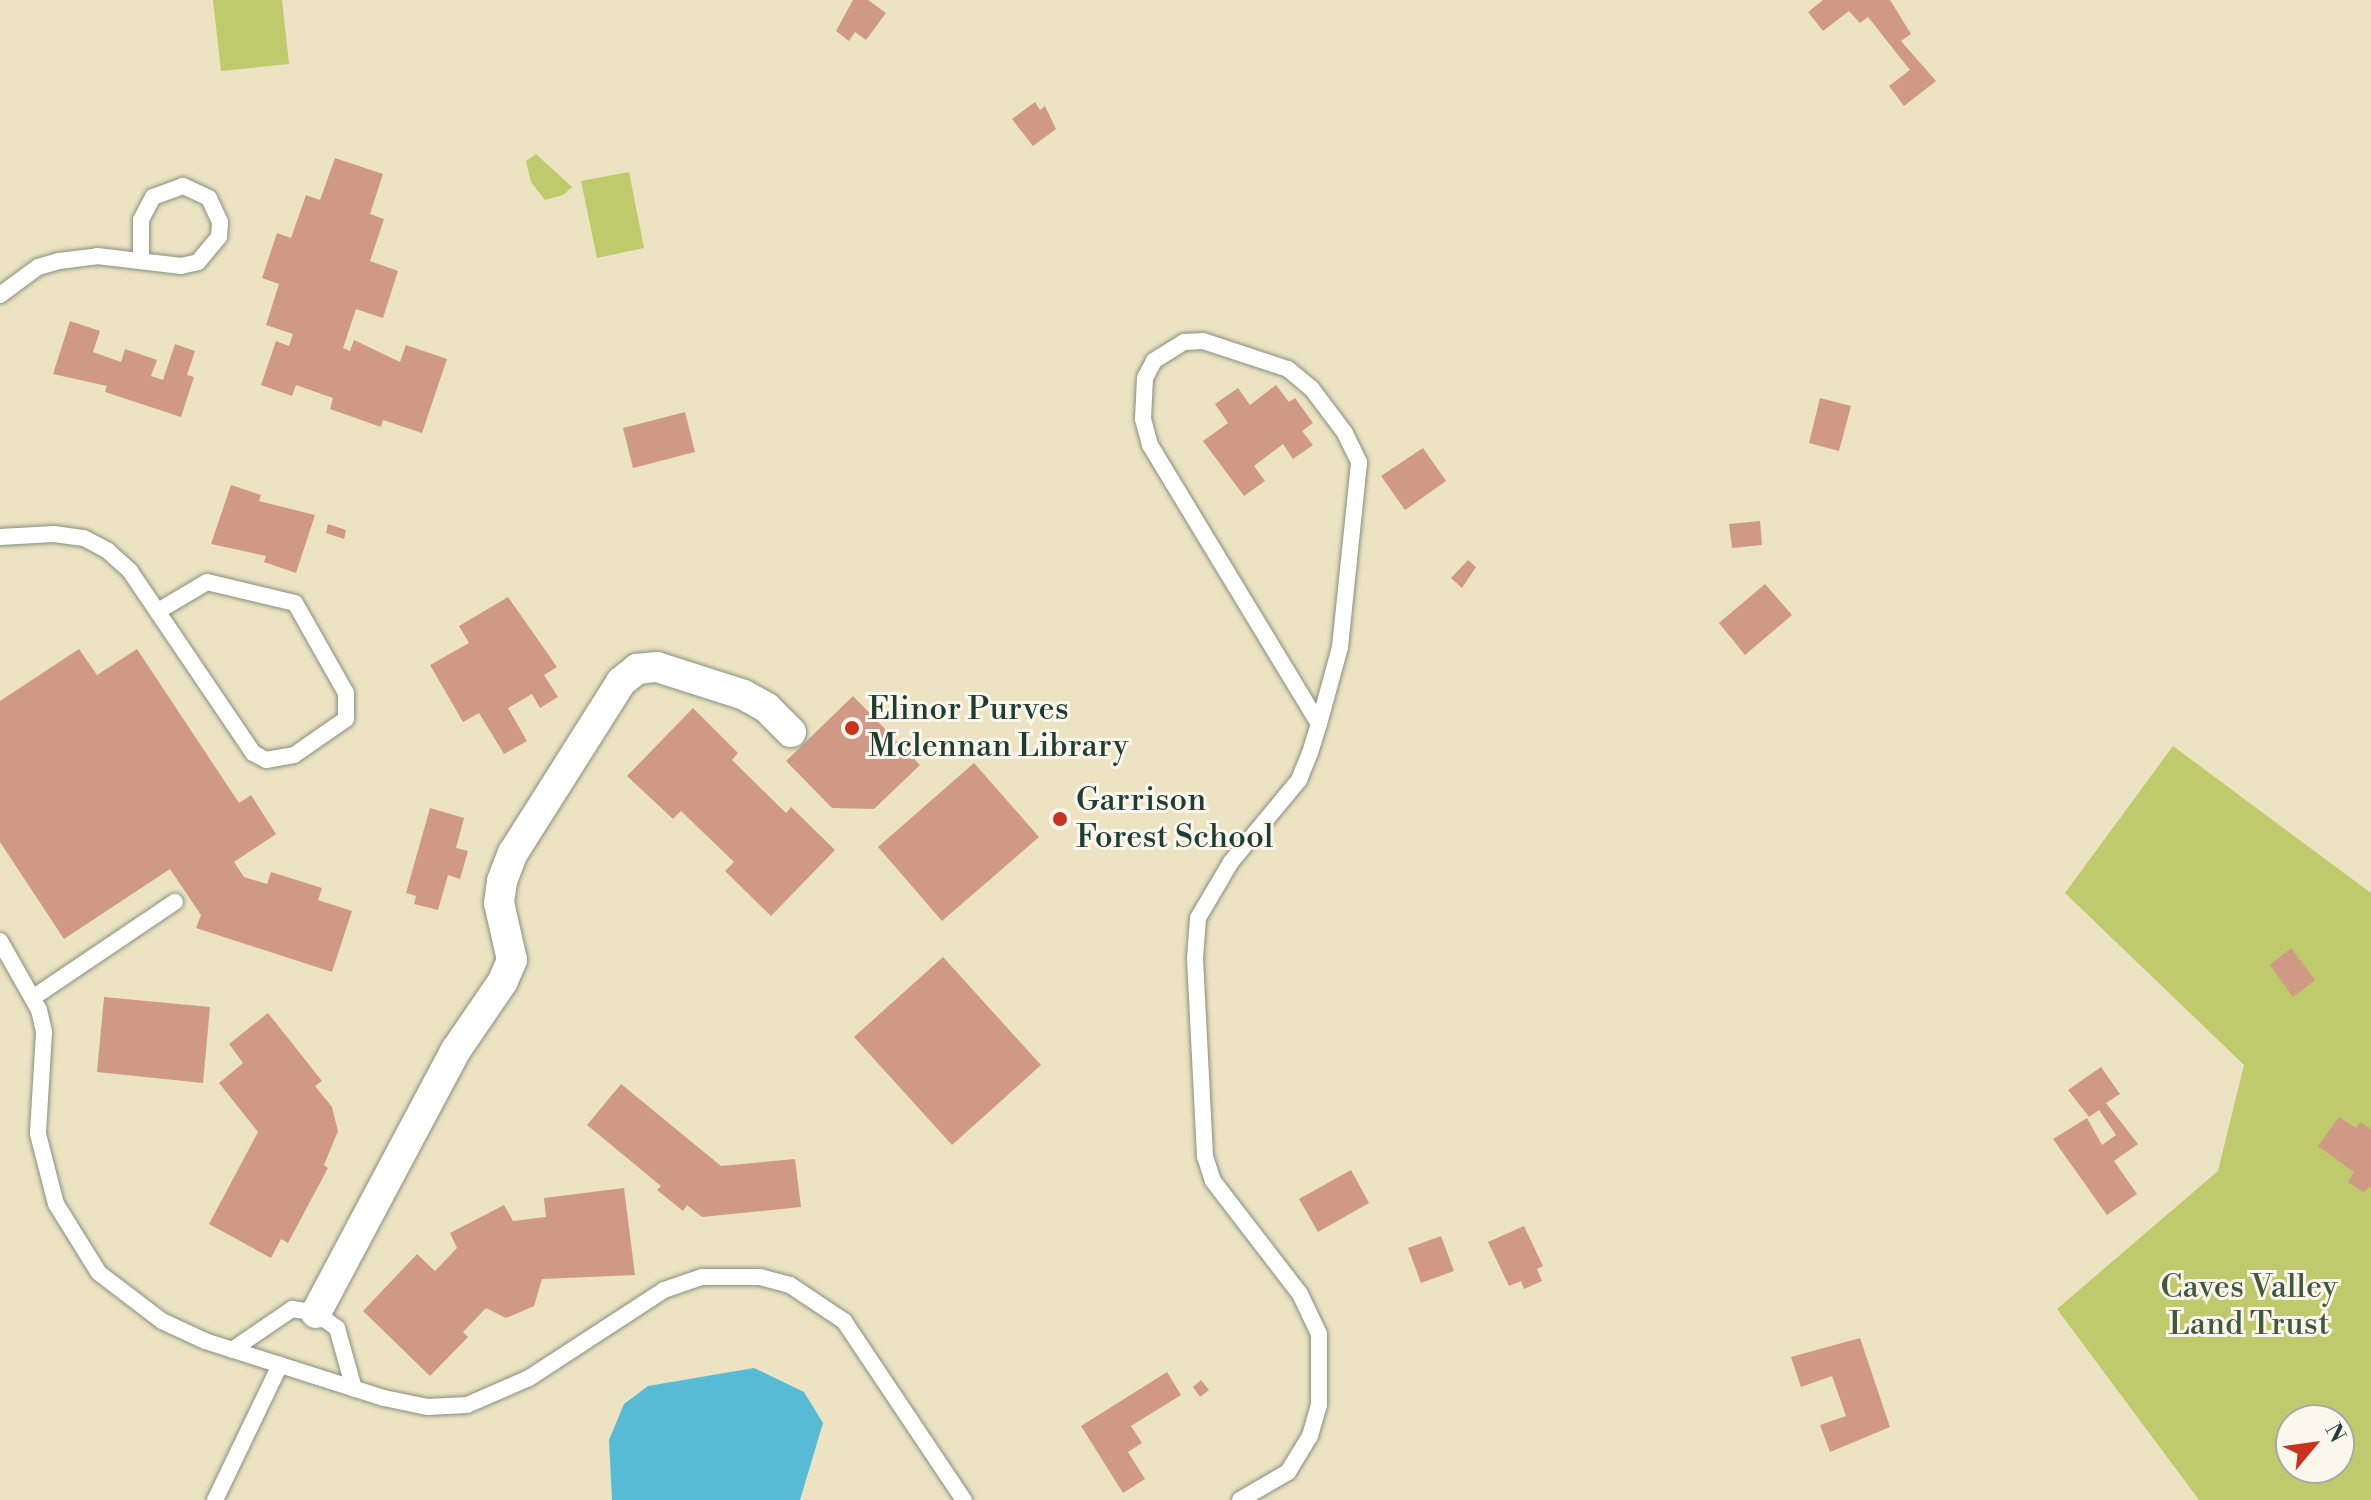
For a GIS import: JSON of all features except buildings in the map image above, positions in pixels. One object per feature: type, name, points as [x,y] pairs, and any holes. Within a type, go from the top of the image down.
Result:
[{"type":"street","points":[[316,1313],[456,1050],[503,981],[512,960],[499,903],[502,881],[513,853],[621,682],[637,669],[657,667],[744,695],[767,708],[791,732]]},
{"type":"lane","points":[[0,295],[38,267],[59,261],[97,256],[141,258],[181,266],[210,252],[220,222],[209,198],[183,186],[153,197],[141,220],[141,258]]},
{"type":"lane","points":[[1240,1500],[1288,1472],[1310,1436],[1319,1405],[1319,1334],[1300,1294],[1213,1181],[1205,1156],[1195,958],[1198,918],[1217,882],[1299,780],[1319,724],[1340,647],[1359,462],[1345,433],[1312,389],[1288,369],[1203,341],[1184,342],[1154,361],[1145,378],[1143,419],[1150,445],[1319,724]]},
{"type":"lane","points":[[0,537],[84,538],[130,571],[253,753],[266,760],[294,755],[346,719],[346,693],[295,603],[207,582],[158,611]]},
{"type":"lane","points":[[34,997],[175,902]]},
{"type":"lane","points":[[0,941],[34,997],[44,1032],[38,1134],[46,1176],[72,1235],[125,1297],[162,1321],[232,1350],[354,1389],[428,1407],[467,1405],[529,1378],[664,1290],[702,1277],[760,1277],[790,1285],[844,1321],[964,1500]]},
{"type":"lane","points":[[232,1350],[292,1309],[316,1313],[337,1328],[354,1389]]},
{"type":"lane","points":[[215,1500],[280,1365]]},
{"type":"green space","points":[[213,0],[282,0],[289,64],[221,71]]},
{"type":"green space","points":[[536,154],[572,187],[563,195],[545,200],[531,182],[526,161]]},
{"type":"green space","points":[[629,172],[644,248],[597,258],[581,181]]},
{"type":"green space","name":"Caves Valley Land Trust","points":[[2173,746],[2371,893],[2371,1500],[2199,1500],[2057,1309],[2218,1171],[2244,1065],[2065,893]]},
{"type":"water","points":[[754,1368],[804,1392],[823,1423],[800,1500],[612,1500],[609,1440],[624,1404],[648,1386]]},
{"type":"place","name":"Elinor Purves Mclennan Library","points":[[852,728]]},
{"type":"place","name":"Garrison Forest School","points":[[1060,819]]}]
